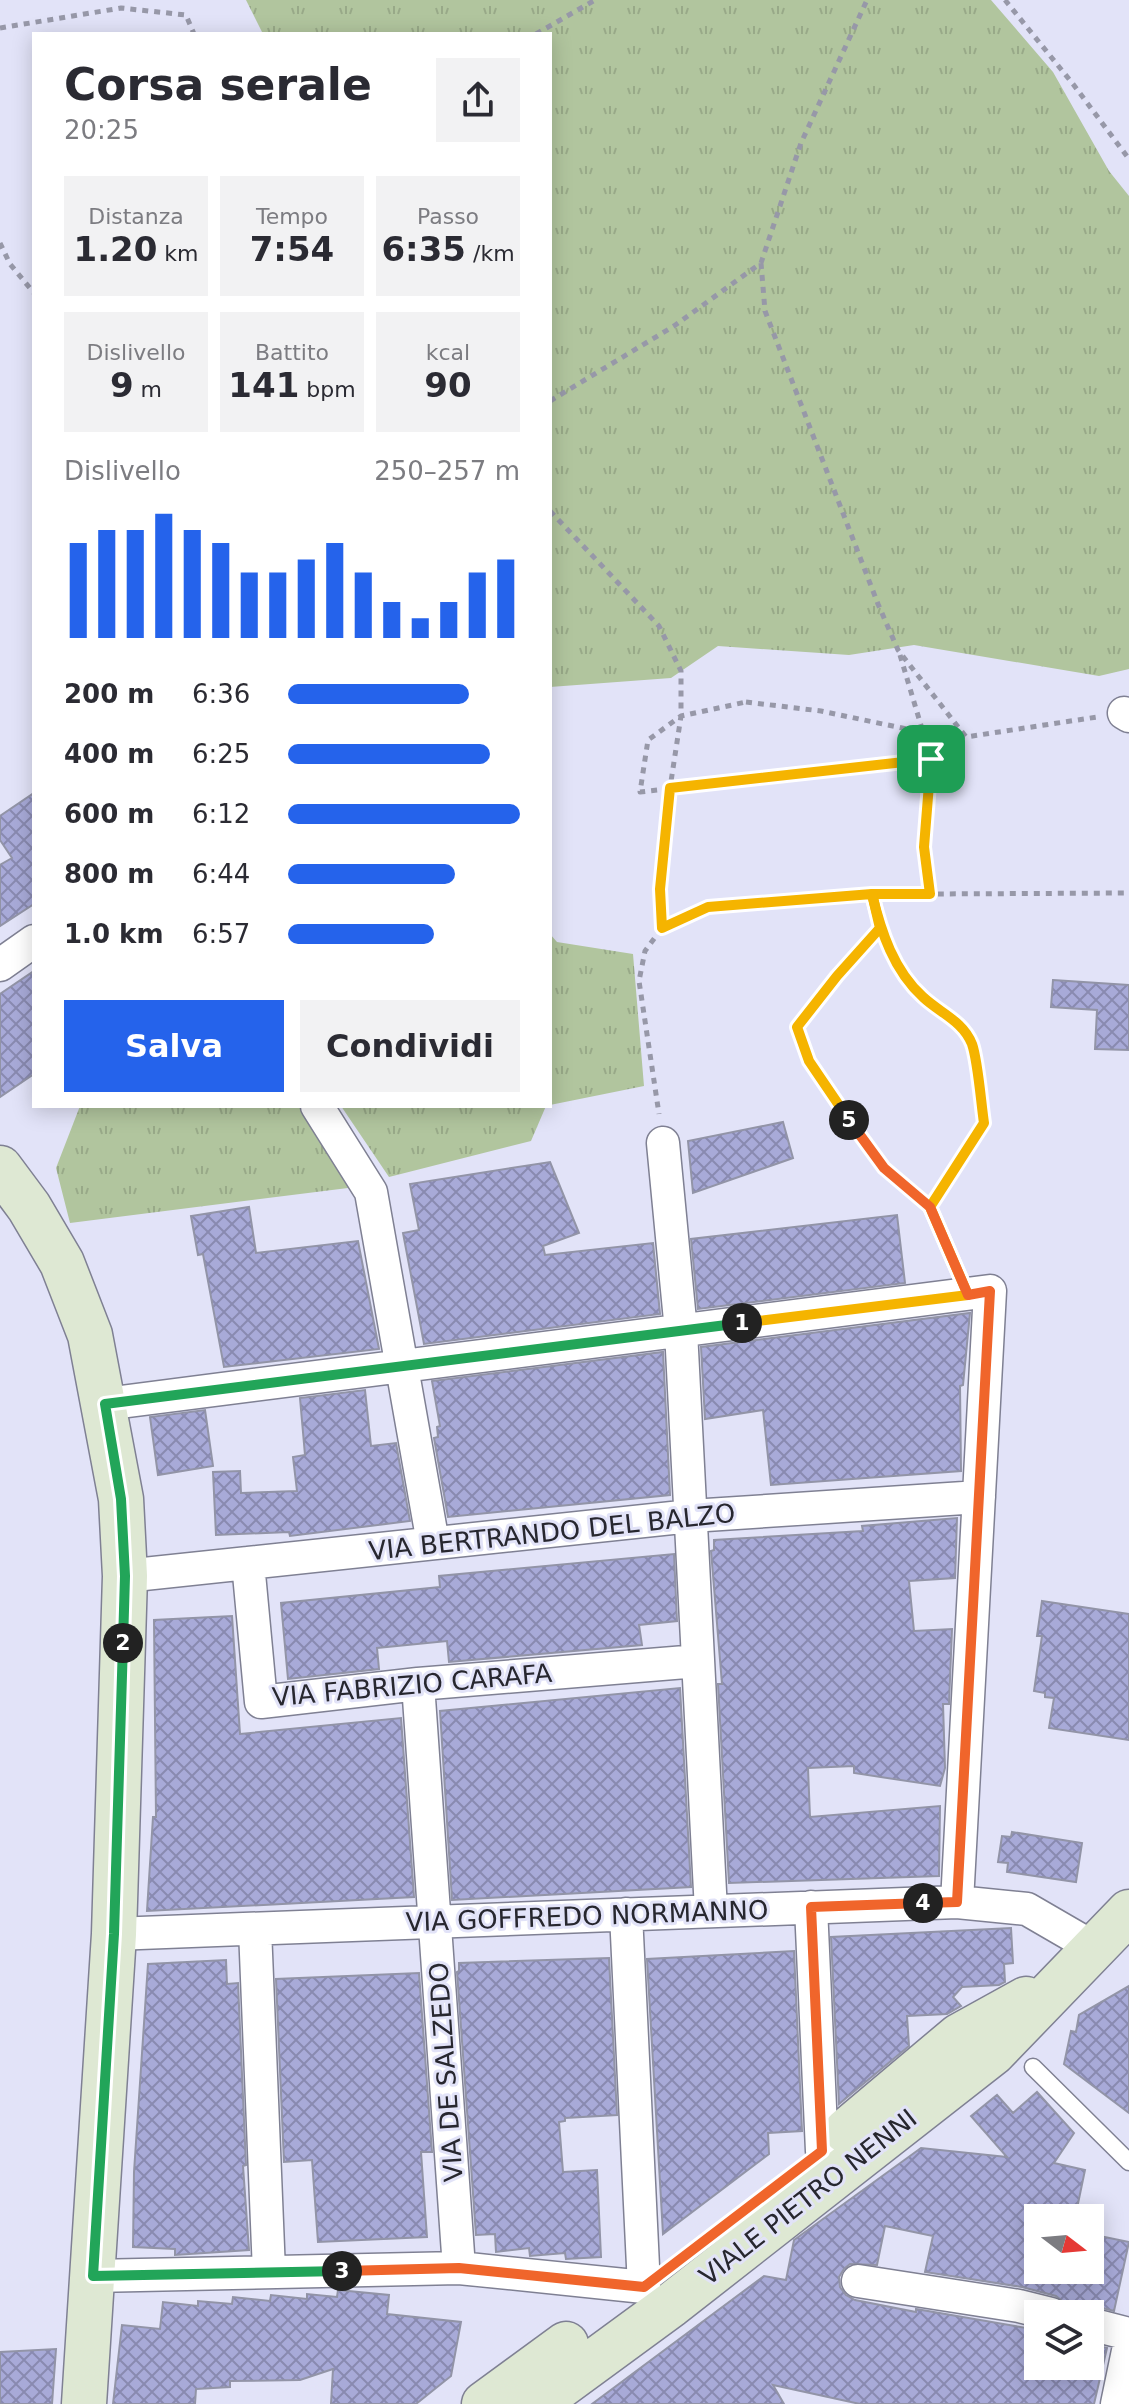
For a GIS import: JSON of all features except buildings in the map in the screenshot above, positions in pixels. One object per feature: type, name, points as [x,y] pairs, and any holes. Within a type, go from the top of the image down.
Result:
[{"type":"main road","points":[[0,1168],[29,1207],[62,1263],[90,1335],[121,1499],[125,1576],[114,1934],[84,2404]]},
{"type":"main road","name":"VIALE PIETRO NENNI","points":[[536,2404],[671,2305],[993,2053],[1129,1912]]},
{"type":"main road","name":"VIALE PIETRO NENNI","points":[[484,2404],[822,2151],[959,2036],[1081,1962]]},
{"type":"street","points":[[0,965],[32,942]]},
{"type":"street","points":[[318,1108],[371,1192],[433,1543]]},
{"type":"street","points":[[663,1143],[681,1331],[711,1911]]},
{"type":"street","points":[[105,1404],[990,1291],[957,1902]]},
{"type":"street","name":"VIA BERTRANDO DEL BALZO","points":[[125,1576],[691,1516],[979,1497]]},
{"type":"street","name":"VIA FABRIZIO CARAFA","points":[[248,1563],[261,1702],[418,1684],[698,1661]]},
{"type":"street","name":"VIA DE SALZEDO","points":[[418,1684],[459,2268]]},
{"type":"street","name":"VIA GOFFREDO NORMANNO","points":[[114,1934],[957,1902],[1027,1909],[1081,1962]]},
{"type":"street","points":[[811,1907],[822,2151]]},
{"type":"street","points":[[93,2276],[459,2268],[644,2287],[626,1914]]},
{"type":"street","points":[[255,1929],[269,2272]]},
{"type":"street","points":[[858,2281],[1024,2307]]},
{"type":"street","points":[[1104,2328],[1129,2334]]},
{"type":"street","points":[[1117,2404],[1129,2346]]},
{"type":"lane","points":[[1033,2067],[1129,2162]]},
{"type":"path","points":[[539,32],[595,0]]},
{"type":"path","points":[[867,0],[801,143],[761,263],[765,311],[898,650],[931,759],[924,847],[930,894]]},
{"type":"path","points":[[1005,0],[1129,159]]},
{"type":"path","points":[[0,28],[121,8],[186,15],[193,32]]},
{"type":"path","points":[[0,243],[10,264],[32,291]]},
{"type":"path","points":[[552,400],[674,326],[761,263]]},
{"type":"path","points":[[552,513],[659,626],[681,671],[681,716],[660,889],[662,928]]},
{"type":"path","points":[[898,650],[966,737]]},
{"type":"path","points":[[966,737],[931,759],[640,792],[648,740],[681,716],[746,702],[821,711],[921,732],[966,737],[1127,714]]},
{"type":"path","points":[[663,1143],[639,981],[645,951],[662,928],[708,907],[872,894],[1129,893]]},
{"type":"path","points":[[872,894],[880,928],[905,978],[925,999],[953,1018],[972,1043],[984,1123],[930,1207]]},
{"type":"path","points":[[880,928],[797,1027],[809,1061],[838,1106],[884,1168],[930,1207],[968,1295]]},
{"type":"green space","points":[[246,0],[991,0],[1053,72],[1109,171],[1129,196],[1129,669],[1099,676],[914,645],[849,655],[718,646],[671,678],[552,687],[552,32],[262,32]]},
{"type":"green space","points":[[552,936],[557,942],[633,954],[644,1086],[552,1105]]},
{"type":"green space","points":[[79,1108],[301,1108],[352,1182],[348,1188],[70,1223],[56,1168]]},
{"type":"green space","points":[[342,1108],[545,1108],[531,1141],[389,1177]]},
{"type":"route","points":[[931,759],[670,788],[660,889],[662,928],[708,907],[872,894],[880,928],[797,1027],[809,1061],[838,1106],[884,1168],[930,1207],[968,1295],[990,1291],[957,1902],[811,1907],[822,2151],[644,2287],[459,2268],[93,2276],[114,1934],[125,1576],[121,1499],[105,1404],[968,1295],[930,1207],[984,1123],[972,1043],[953,1018],[925,999],[905,978],[880,928],[872,894],[930,894],[924,847],[931,759]]}]
